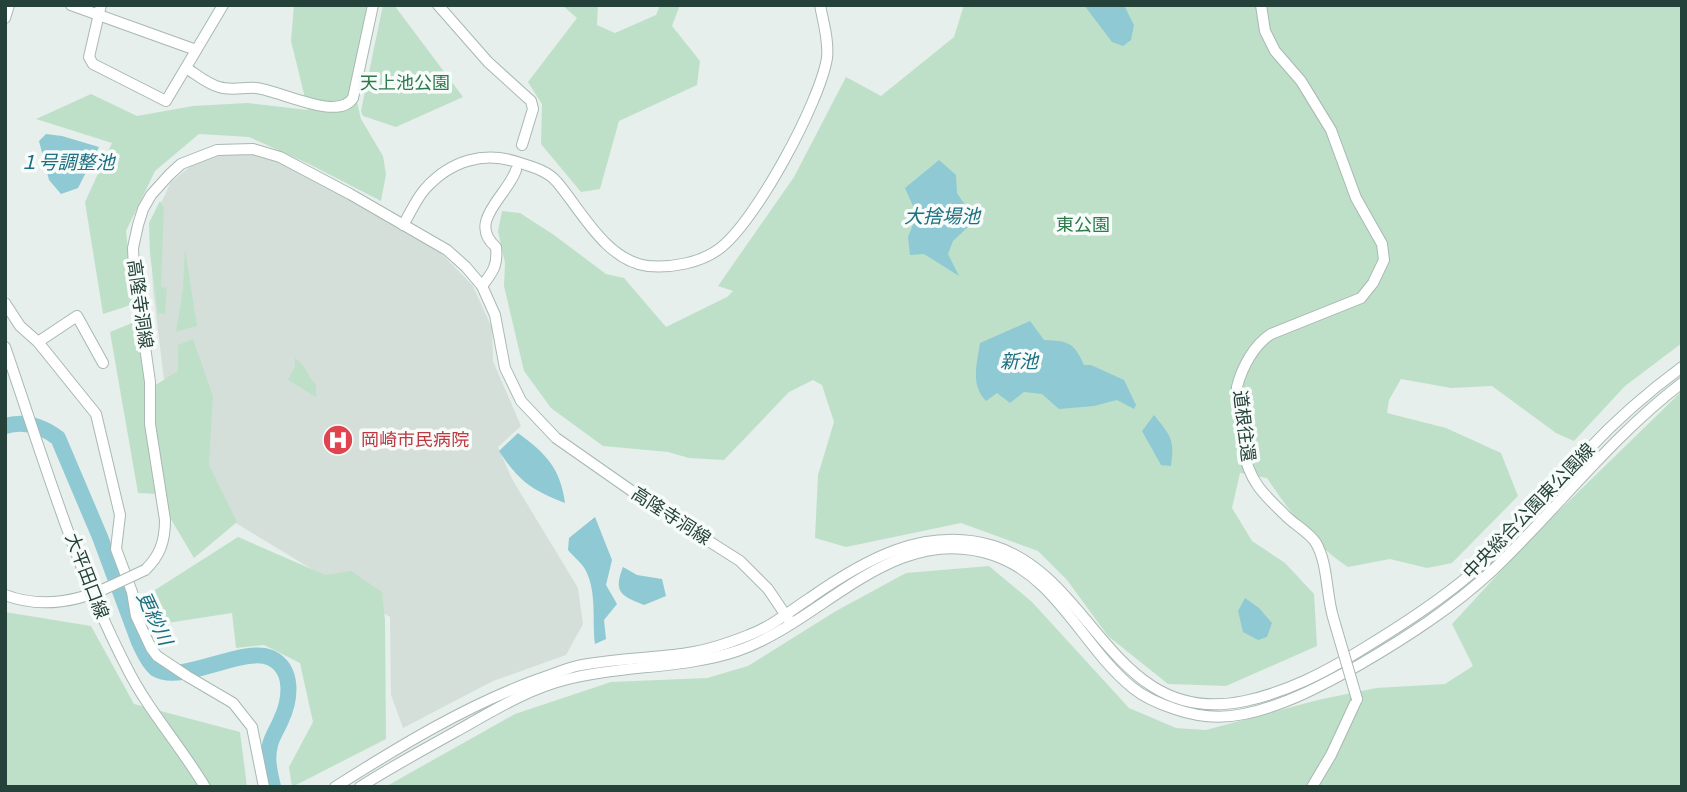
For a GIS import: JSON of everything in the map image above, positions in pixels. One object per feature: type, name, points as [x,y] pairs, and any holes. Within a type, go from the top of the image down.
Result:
[{"type":"street","points":[[5,18],[9,5]]},
{"type":"street","points":[[71,5],[100,11],[196,50]]},
{"type":"street","points":[[100,11],[89,57],[93,64],[166,100],[223,5]]},
{"type":"street","points":[[186,68],[220,88],[257,88],[330,108],[345,106],[354,99],[373,5]]},
{"type":"street","points":[[438,5],[488,62],[530,102],[533,109],[522,145]]},
{"type":"street","points":[[402,225],[424,191],[455,164],[490,156],[511,159],[542,170],[555,180],[601,239],[623,255],[646,266],[684,264],[702,259],[720,249],[734,236],[762,196],[809,111],[822,81],[828,53],[820,5]]},
{"type":"street","name":"道根往還","points":[[1261,5],[1265,31],[1275,51],[1301,81],[1331,130],[1356,198],[1382,244],[1384,260],[1373,283],[1361,298],[1262,340],[1239,377],[1237,387],[1241,428],[1251,473],[1258,486],[1285,515],[1315,541],[1323,561],[1327,596],[1357,699],[1331,755],[1312,787]]},
{"type":"street","name":"高隆寺洞線","points":[[90,593],[145,570],[155,561],[165,536],[165,520],[150,424],[150,382],[133,248],[142,209],[151,195],[181,164],[217,150],[253,149],[280,157],[350,194],[433,242],[466,267],[482,286],[495,315],[505,368],[522,401],[556,438],[649,503],[740,561],[768,589],[788,619]]},
{"type":"street","points":[[482,286],[495,270],[498,260],[496,247],[484,234],[491,208],[516,170]]},
{"type":"street","points":[[5,303],[20,326],[38,341],[96,414],[120,515],[116,549],[132,593],[136,617],[151,649],[187,676],[233,703],[252,727],[264,787]]},
{"type":"street","points":[[38,341],[77,316],[103,363]]},
{"type":"street","name":"大平田口線","points":[[5,347],[90,593],[127,669],[205,787]]},
{"type":"street","name":"中央総合公園東公園線","points":[[788,619],[840,577],[876,556],[905,546],[954,539],[998,547],[1024,560],[1047,577],[1114,655],[1151,686],[1180,700],[1210,704],[1241,702],[1273,694],[1332,668],[1409,619],[1472,573],[1590,447],[1643,396],[1682,367]]},
{"type":"street","points":[[360,787],[511,700],[561,680],[604,670],[681,663],[738,651],[858,579],[884,566],[939,549],[965,548],[993,555],[1012,563],[1035,579],[1113,669],[1134,689],[1156,703],[1203,717],[1221,718],[1248,713],[1325,684],[1407,637],[1451,605],[1493,570],[1620,437],[1659,400],[1682,383]]},
{"type":"street","points":[[5,595],[41,604],[65,601],[90,593]]},
{"type":"street","points":[[335,787],[503,692],[563,671],[613,659],[701,651],[788,619]]},
{"type":"shaded area","name":"岡崎市民病院","points":[[225,153],[268,154],[437,249],[473,286],[492,328],[493,361],[521,426],[498,447],[512,479],[578,588],[583,624],[566,655],[493,681],[403,728],[391,695],[390,617],[177,487],[153,289],[150,226],[171,182],[202,157]]},
{"type":"green space","points":[[294,5],[367,5],[352,81],[361,119],[383,156],[386,174],[381,201],[249,137],[199,134],[155,171],[126,231],[134,304],[103,314],[85,202],[112,143],[36,119],[91,94],[137,116],[193,106],[247,103],[308,110],[291,41]]},
{"type":"green space","name":"天上池公園","points":[[383,5],[394,5],[463,97],[396,127],[363,116],[361,111]]},
{"type":"green space","points":[[562,5],[598,5],[597,25],[615,33],[656,15],[660,5],[680,5],[672,26],[700,61],[697,85],[619,121],[600,189],[581,192],[541,144],[542,104],[528,82],[577,18]]},
{"type":"green space","name":"東公園","points":[[964,5],[1682,5],[1682,343],[1625,386],[1574,441],[1556,433],[1492,386],[1451,388],[1401,379],[1389,400],[1387,413],[1446,428],[1501,453],[1518,496],[1452,563],[1427,568],[1390,559],[1348,567],[1313,538],[1267,478],[1240,473],[1232,508],[1252,541],[1285,563],[1314,594],[1317,646],[1226,686],[1168,684],[1108,636],[1067,580],[1038,551],[961,523],[846,547],[815,538],[818,475],[834,422],[822,385],[813,380],[789,392],[724,460],[603,446],[551,408],[524,371],[504,286],[505,263],[498,231],[502,211],[520,213],[606,274],[624,278],[666,327],[727,297],[733,291],[718,286],[794,177],[846,77],[881,96],[954,37]]},
{"type":"green space","points":[[160,201],[164,208],[161,287],[167,288],[165,314],[158,313],[150,254],[149,223]]},
{"type":"green space","points":[[185,249],[197,326],[176,332],[183,288]]},
{"type":"green space","points":[[137,321],[149,389],[178,371],[178,345],[193,339],[213,396],[209,465],[237,522],[194,558],[156,494],[138,493],[110,332]]},
{"type":"green space","points":[[295,358],[316,385],[316,397],[288,380],[295,366]]},
{"type":"green space","points":[[1682,391],[1682,787],[385,787],[515,714],[611,682],[707,678],[748,666],[836,611],[906,573],[989,566],[1032,602],[1129,708],[1176,728],[1206,730],[1318,700],[1376,688],[1445,684],[1473,666],[1452,624],[1534,535]]},
{"type":"green space","points":[[238,537],[325,575],[351,571],[382,592],[385,620],[386,739],[292,787],[289,767],[313,722],[300,663],[264,645],[236,648],[232,613],[161,624],[155,590]]},
{"type":"green space","points":[[5,612],[91,626],[134,704],[240,732],[247,787],[5,787]]},
{"type":"water","points":[[1084,5],[1124,5],[1134,25],[1131,40],[1123,46],[1112,42]]},
{"type":"water","name":"１号調整池","points":[[46,134],[99,147],[78,188],[61,194],[49,180],[39,141]]},
{"type":"water","name":"大捨場池","points":[[939,160],[956,175],[957,193],[965,205],[969,226],[953,241],[948,254],[959,276],[924,254],[910,255],[908,237],[917,215],[905,188]]},
{"type":"water","name":"新池","points":[[1030,321],[1044,340],[1069,344],[1084,365],[1091,365],[1124,380],[1136,405],[1134,409],[1117,400],[1094,406],[1059,409],[1042,394],[1024,392],[1010,403],[997,393],[986,401],[976,381],[980,343]]},
{"type":"water","points":[[1154,415],[1170,439],[1171,466],[1161,465],[1142,431]]},
{"type":"water","points":[[518,433],[550,462],[563,490],[565,503],[543,494],[527,483],[499,451]]},
{"type":"water","points":[[595,517],[612,560],[606,585],[617,604],[604,620],[606,639],[595,644],[593,598],[589,580],[583,566],[568,550],[569,538]]},
{"type":"water","points":[[623,567],[637,575],[662,579],[666,596],[644,605],[625,596],[619,588]]},
{"type":"water","points":[[1245,598],[1259,608],[1272,623],[1267,637],[1258,640],[1243,632],[1238,611]]},
{"type":"waterway","name":"更紗川","points":[[5,426],[33,425],[58,438],[100,537],[139,642],[156,669],[167,673],[181,672],[259,655],[279,663],[287,678],[288,695],[268,756],[273,787]]},
{"type":"place","name":"岡崎市民病院","points":[[338,440]]}]
